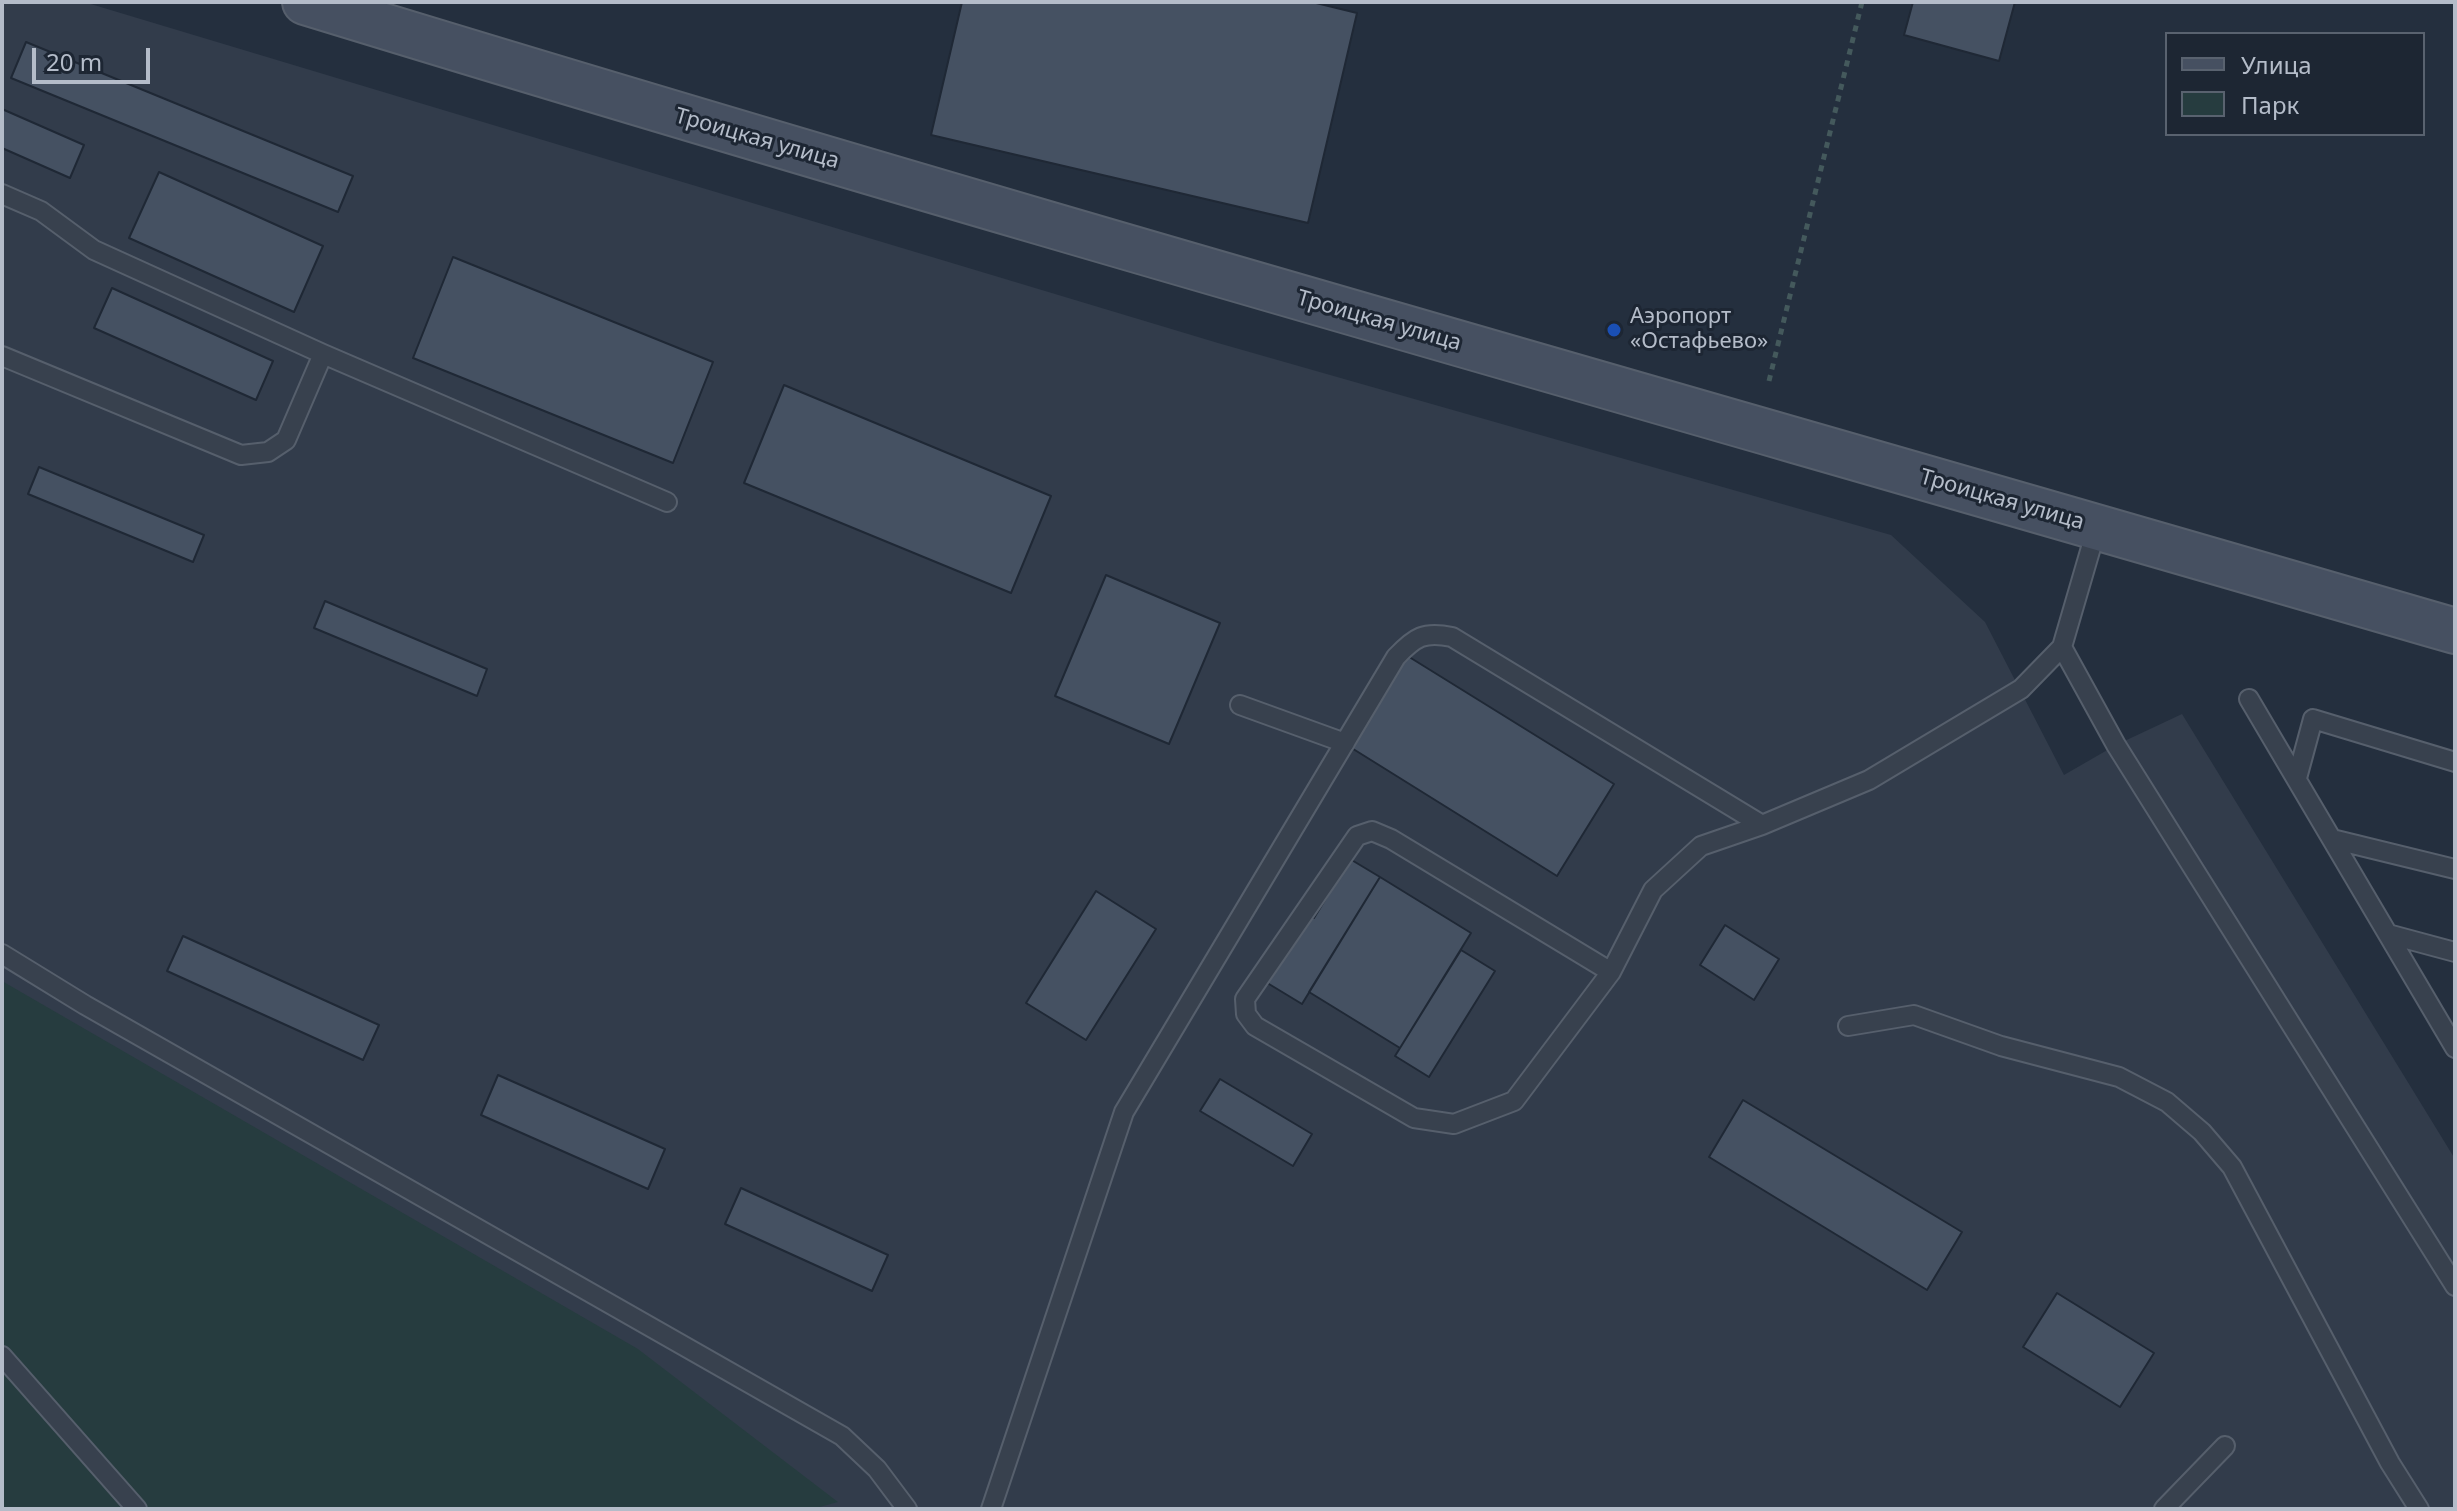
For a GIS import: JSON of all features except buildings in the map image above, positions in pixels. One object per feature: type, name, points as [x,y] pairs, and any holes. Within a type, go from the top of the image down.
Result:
[{"type":"street","name":"Троицкая улица","points":[[305,2],[1046,225],[2455,631]]},
{"type":"lane","points":[[2,194],[41,211],[94,250],[323,354],[667,502]]},
{"type":"lane","points":[[2,356],[241,455],[268,452],[286,440],[323,354]]},
{"type":"lane","points":[[1611,972],[1391,839],[1372,831],[1357,836],[1348,849],[1245,999],[1246,1014],[1255,1026],[1414,1118],[1454,1124],[1514,1101],[1611,972],[1653,890],[1701,846],[1762,825],[1869,780],[2021,689],[2062,647],[2097,527]]},
{"type":"lane","points":[[991,1509],[1124,1112],[1396,657],[1412,640],[1434,633],[1452,637],[1762,825]]},
{"type":"lane","points":[[2062,647],[2116,745],[2455,1286]]},
{"type":"lane","points":[[2249,699],[2455,1048]]},
{"type":"lane","points":[[1240,705],[1345,743]]},
{"type":"lane","points":[[2297,778],[2313,719],[2455,762]]},
{"type":"lane","points":[[2332,839],[2455,869]]},
{"type":"lane","points":[[2388,934],[2455,952]]},
{"type":"lane","points":[[2,954],[85,1005],[842,1436],[877,1469],[907,1509]]},
{"type":"lane","points":[[1848,1026],[1914,1015],[2001,1046],[2119,1077],[2167,1102],[2202,1132],[2232,1167],[2390,1463],[2419,1509]]},
{"type":"lane","points":[[2,1356],[137,1509]]},
{"type":"lane","points":[[2164,1509],[2225,1446]]},
{"type":"path","points":[[1769,381],[1862,2]]},
{"type":"shaded area","points":[[2,2],[84,2],[1218,343],[1891,535],[1985,622],[2064,775],[2116,745],[2182,714],[2455,1159],[2455,1509],[2,1509]]},
{"type":"green space","points":[[2,981],[638,1349],[838,1502],[812,1509],[2,1509]]},
{"type":"place","name":"Аэропорт «Остафьево»","points":[[1614,330]]}]
